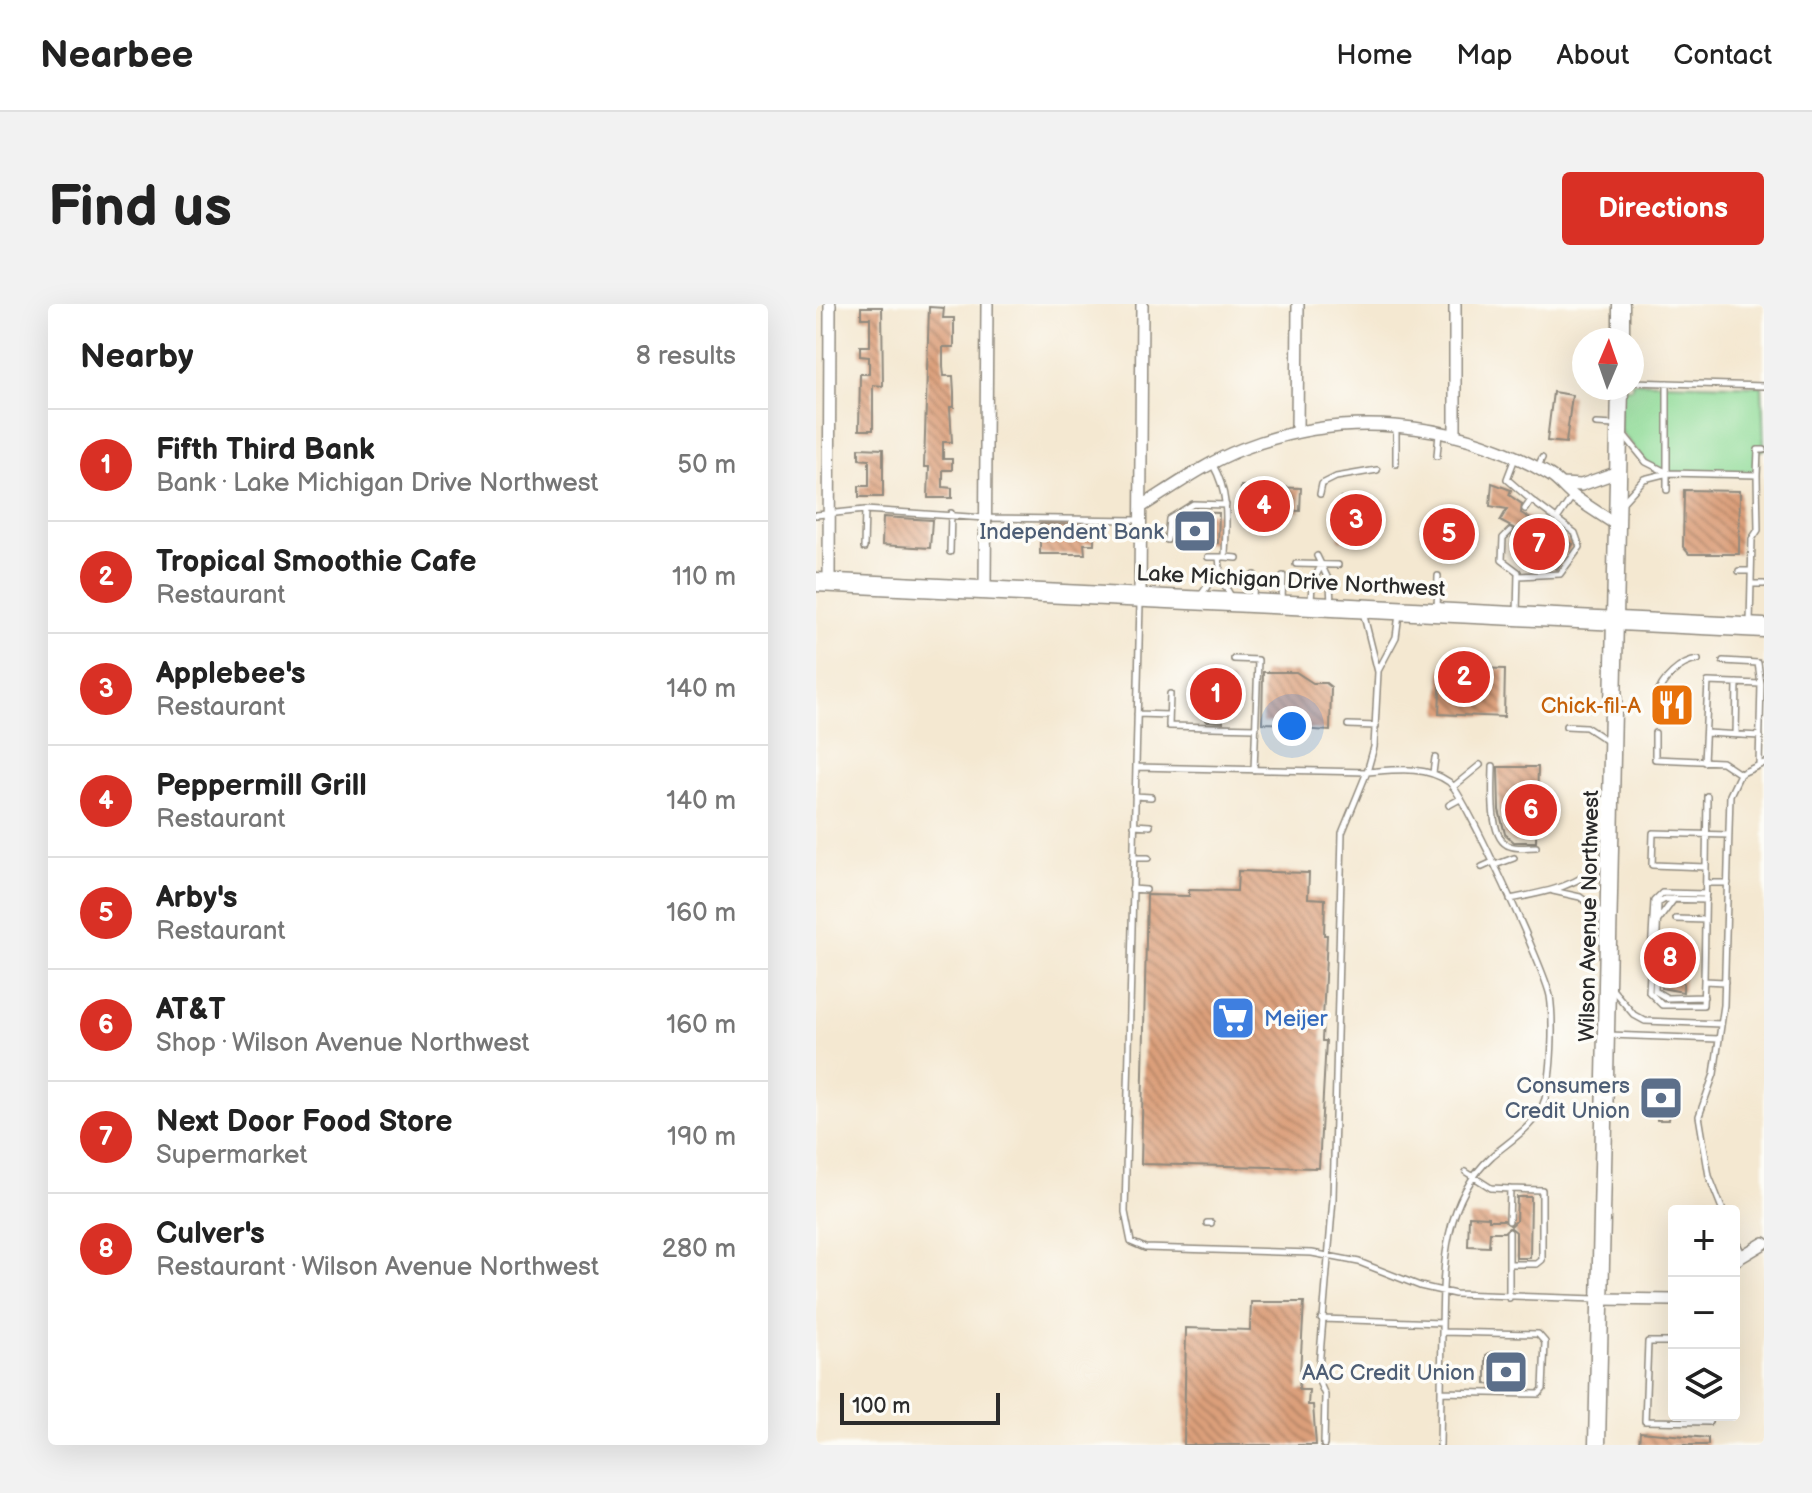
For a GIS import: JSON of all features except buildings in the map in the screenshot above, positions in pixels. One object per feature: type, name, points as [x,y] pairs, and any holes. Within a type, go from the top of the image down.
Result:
[{"type":"highway","name":"Lake Michigan Drive Northwest","points":[[823,582],[1757,628]]},
{"type":"main road","points":[[1621,304],[1621,328]]},
{"type":"main road","name":"Wilson Avenue Northwest","points":[[1597,1445],[1620,400]]},
{"type":"street","points":[[823,582],[830,516],[830,304]]},
{"type":"street","points":[[985,590],[987,304]]},
{"type":"street","points":[[1140,598],[1142,304]]},
{"type":"street","points":[[1290,438],[1298,304]]},
{"type":"street","points":[[1455,304],[1455,436]]},
{"type":"street","points":[[1141,514],[1213,464],[1290,438],[1349,424],[1439,432],[1539,463],[1574,496],[1617,517]]},
{"type":"street","points":[[1562,484],[1581,485],[1618,472]]},
{"type":"street","points":[[1740,1257],[1764,1243]]},
{"type":"street","points":[[1601,1299],[1668,1300]]},
{"type":"lane","points":[[1644,382],[1763,387]]},
{"type":"lane","points":[[1667,383],[1667,490]]},
{"type":"lane","points":[[1596,424],[1620,428],[1646,462],[1668,473]]},
{"type":"lane","points":[[1396,426],[1396,464]]},
{"type":"lane","points":[[1437,456],[1439,432]]},
{"type":"lane","points":[[1757,628],[1751,584],[1752,539],[1758,530],[1758,450],[1764,450]]},
{"type":"lane","points":[[1510,531],[1503,538],[1502,560],[1518,576],[1560,574],[1580,547],[1575,533],[1507,479],[1515,458]]},
{"type":"lane","points":[[1196,600],[1219,570],[1222,557],[1225,487],[1213,464]]},
{"type":"lane","points":[[1320,494],[1322,484],[1336,477],[1377,470]]},
{"type":"lane","points":[[1617,517],[1644,479],[1668,473],[1757,475]]},
{"type":"lane","points":[[1557,519],[1574,496]]},
{"type":"lane","points":[[1525,509],[1531,500]]},
{"type":"lane","points":[[1756,501],[1764,501]]},
{"type":"lane","points":[[1167,540],[1169,519],[1193,504],[1226,505]]},
{"type":"lane","points":[[864,548],[865,510]]},
{"type":"lane","points":[[816,515],[830,516],[865,510],[951,513],[985,518],[1141,514]]},
{"type":"lane","points":[[950,552],[951,513]]},
{"type":"lane","points":[[1317,556],[1330,583],[1331,605]]},
{"type":"lane","points":[[1208,557],[1237,558]]},
{"type":"lane","points":[[1296,564],[1338,565]]},
{"type":"lane","points":[[1310,605],[1312,583],[1321,565]]},
{"type":"lane","points":[[1219,570],[1226,590],[1244,602],[1254,575]]},
{"type":"lane","points":[[1739,571],[1751,571]]},
{"type":"lane","points":[[1282,604],[1283,576]]},
{"type":"lane","points":[[1437,611],[1438,576]]},
{"type":"lane","points":[[1516,615],[1518,576]]},
{"type":"lane","points":[[1751,584],[1764,584]]},
{"type":"lane","points":[[1140,598],[1125,1212],[1129,1239],[1145,1248],[1329,1255],[1444,1292],[1509,1298],[1601,1299]]},
{"type":"lane","points":[[1324,1445],[1325,1395],[1318,1379],[1320,1319],[1326,1310],[1329,1255],[1342,833],[1367,772],[1376,726],[1378,672],[1362,607]]},
{"type":"lane","points":[[1378,672],[1396,637],[1400,610]]},
{"type":"lane","points":[[1234,659],[1260,659],[1256,728],[1259,736],[1254,770]]},
{"type":"lane","points":[[1657,697],[1660,687],[1677,669],[1698,660]]},
{"type":"lane","points":[[1721,1205],[1709,1176],[1699,1116],[1712,1079],[1721,1024],[1730,795],[1740,774],[1762,764],[1758,663],[1723,661]]},
{"type":"lane","points":[[1704,762],[1708,682],[1761,684]]},
{"type":"lane","points":[[1736,735],[1737,683]]},
{"type":"lane","points":[[1170,694],[1169,726],[1256,728]]},
{"type":"lane","points":[[1137,714],[1169,715]]},
{"type":"lane","points":[[1348,725],[1376,726]]},
{"type":"lane","points":[[1566,726],[1586,727],[1614,745]]},
{"type":"lane","points":[[1655,733],[1655,759],[1722,762],[1740,774]]},
{"type":"lane","points":[[1706,733],[1760,736]]},
{"type":"lane","points":[[1433,773],[1435,758]]},
{"type":"lane","points":[[1453,787],[1480,765]]},
{"type":"lane","points":[[1493,766],[1494,823],[1500,840],[1510,847],[1536,847]]},
{"type":"lane","points":[[1136,767],[1433,773],[1453,787],[1510,899],[1549,990],[1548,1081],[1544,1102],[1513,1141],[1491,1157],[1474,1177],[1445,1231],[1440,1445]]},
{"type":"lane","points":[[1135,796],[1151,797]]},
{"type":"lane","points":[[1706,897],[1657,896],[1651,910],[1649,992],[1662,1005],[1703,1005],[1706,897],[1707,796]]},
{"type":"lane","points":[[1449,805],[1460,799]]},
{"type":"lane","points":[[1134,825],[1150,826]]},
{"type":"lane","points":[[1469,836],[1476,830]]},
{"type":"lane","points":[[1706,867],[1652,865],[1653,833],[1729,835]]},
{"type":"lane","points":[[1510,899],[1552,891],[1589,875],[1611,853]]},
{"type":"lane","points":[[1133,858],[1148,858]]},
{"type":"lane","points":[[1482,867],[1514,858]]},
{"type":"lane","points":[[1706,883],[1728,883]]},
{"type":"lane","points":[[1132,889],[1146,890]]},
{"type":"lane","points":[[1552,891],[1584,899],[1610,919]]},
{"type":"lane","points":[[1704,997],[1667,998],[1655,991],[1658,903],[1706,897]]},
{"type":"lane","points":[[1657,923],[1674,899]]},
{"type":"lane","points":[[1676,919],[1705,920]]},
{"type":"lane","points":[[1524,958],[1535,958]]},
{"type":"lane","points":[[1704,981],[1725,982]]},
{"type":"lane","points":[[1609,986],[1634,1015],[1645,1021],[1721,1024]]},
{"type":"lane","points":[[1539,990],[1549,990]]},
{"type":"lane","points":[[1544,1020],[1551,1020]]},
{"type":"lane","points":[[1608,1035],[1719,1039]]},
{"type":"lane","points":[[1540,1081],[1548,1081]]},
{"type":"lane","points":[[1500,1141],[1513,1141]]},
{"type":"lane","points":[[1466,1172],[1491,1188],[1542,1190],[1542,1260],[1537,1264],[1509,1264]]},
{"type":"lane","points":[[1509,1221],[1510,1189]]},
{"type":"lane","points":[[1450,1202],[1459,1202]]},
{"type":"lane","points":[[1509,1232],[1509,1298]]},
{"type":"lane","points":[[1320,1319],[1442,1323]]},
{"type":"lane","points":[[1441,1392],[1539,1394],[1544,1385],[1545,1342],[1538,1334],[1442,1332]]},
{"type":"lane","points":[[1668,1342],[1648,1342],[1645,1421],[1668,1419]]},
{"type":"green space","points":[[1644,382],[1762,386],[1764,450],[1758,451],[1757,475],[1668,473],[1646,462],[1620,431],[1620,400],[1644,400]]},
{"type":"place","name":"Peppermill Grill","points":[[1264,506]]},
{"type":"place","name":"Applebee's","points":[[1356,520]]},
{"type":"place","name":"Independent Bank","points":[[1195,531]]},
{"type":"place","name":"Arby's","points":[[1449,534]]},
{"type":"place","name":"Next Door Food Store","points":[[1539,544]]},
{"type":"place","name":"Tropical Smoothie Cafe","points":[[1464,677]]},
{"type":"place","name":"Fifth Third Bank","points":[[1216,694]]},
{"type":"place","name":"Chick-fil-A","points":[[1672,705]]},
{"type":"place","name":"AT&T","points":[[1531,810]]},
{"type":"place","name":"Culver's","points":[[1670,958]]},
{"type":"place","name":"Meijer","points":[[1233,1018]]},
{"type":"place","name":"Consumers Credit Union","points":[[1661,1098]]},
{"type":"place","name":"AAC Credit Union","points":[[1506,1372]]}]
